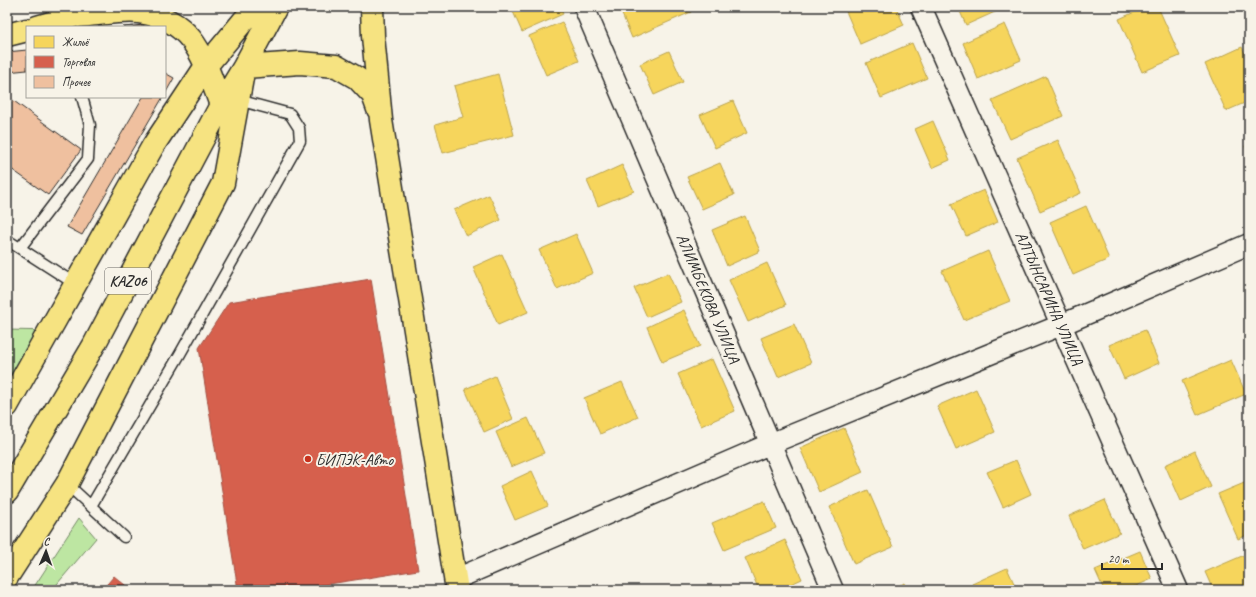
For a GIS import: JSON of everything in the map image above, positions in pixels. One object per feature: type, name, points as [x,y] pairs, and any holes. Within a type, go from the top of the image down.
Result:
[{"type":"highway","points":[[41,26],[78,16],[103,7]]},
{"type":"highway","points":[[7,406],[77,285],[153,146],[206,66],[254,7]]},
{"type":"highway","name":"KАZ06","points":[[7,492],[94,345],[229,102],[244,67],[276,7]]},
{"type":"highway","points":[[372,7],[373,36],[381,120],[457,585]]},
{"type":"highway","points":[[7,577],[67,484],[223,183],[229,102],[206,66],[196,46],[183,30],[164,17],[138,12],[78,16]]},
{"type":"highway","points":[[7,35],[26,30]]},
{"type":"highway","points":[[244,67],[300,63],[336,66],[357,78],[373,95],[381,120]]},
{"type":"street","name":"АЛИМБЕКОВА УЛИЦА","points":[[584,7],[772,443],[833,590]]},
{"type":"street","name":"АЛТЫНСАРИНА УЛИЦА","points":[[921,7],[1178,590]]},
{"type":"street","points":[[457,585],[772,443],[1062,325],[1249,244]]},
{"type":"lane","points":[[20,248],[88,159],[90,125],[82,98]]},
{"type":"lane","points":[[90,506],[180,354],[300,141],[299,128],[290,114],[229,102]]},
{"type":"lane","points":[[7,240],[77,285]]},
{"type":"lane","points":[[67,484],[124,537]]},
{"type":"green space","points":[[7,330],[52,331],[19,380],[7,380]]},
{"type":"green space","points":[[79,518],[96,538],[52,590],[32,590]]},
{"type":"building: Жильё","points":[[511,7],[560,7],[563,14],[522,32]]},
{"type":"building: Жильё","points":[[619,7],[689,7],[691,12],[632,38]]},
{"type":"building: Жильё","points":[[849,7],[896,7],[904,25],[860,44],[845,9]]},
{"type":"building: Жильё","points":[[958,7],[1006,7],[966,25]]},
{"type":"building: Жильё","points":[[1146,7],[1158,7],[1180,56],[1142,72],[1119,19]]},
{"type":"building: Жильё","points":[[562,22],[579,61],[546,75],[529,36]]},
{"type":"building: Жильё","points":[[1005,24],[1021,60],[978,79],[963,43]]},
{"type":"building: Жильё","points":[[912,43],[927,78],[881,98],[866,63]]},
{"type":"building: Жильё","points":[[1242,47],[1249,63],[1249,101],[1226,111],[1205,64]]},
{"type":"building: Жильё","points":[[669,51],[683,82],[654,95],[640,64]]},
{"type":"building: Жильё","points":[[498,74],[514,135],[443,153],[435,125],[463,117],[454,86]]},
{"type":"building: Жильё","points":[[1046,76],[1063,116],[1010,139],[992,100]]},
{"type":"building: Жильё","points":[[733,101],[747,133],[715,148],[700,115]]},
{"type":"building: Жильё","points":[[933,121],[950,160],[932,168],[915,129]]},
{"type":"building: Жильё","points":[[1058,140],[1081,193],[1040,211],[1017,158]]},
{"type":"building: Жильё","points":[[1249,144],[1249,156],[1245,146]]},
{"type":"building: Жильё","points":[[720,163],[734,195],[702,209],[687,177]]},
{"type":"building: Жильё","points":[[622,165],[634,191],[598,206],[587,181]]},
{"type":"building: Жильё","points":[[984,190],[998,222],[966,236],[951,204]]},
{"type":"building: Жильё","points":[[489,195],[501,220],[466,236],[454,210]]},
{"type":"building: Жильё","points":[[1086,206],[1109,259],[1073,275],[1050,222]]},
{"type":"building: Жильё","points":[[745,216],[760,251],[727,266],[712,230]]},
{"type":"building: Жильё","points":[[576,234],[593,273],[557,289],[539,250]]},
{"type":"building: Жильё","points":[[988,251],[1010,301],[964,320],[942,271]]},
{"type":"building: Жильё","points":[[502,254],[528,312],[498,325],[473,267]]},
{"type":"building: Жильё","points":[[767,263],[786,305],[748,322],[729,280]]},
{"type":"building: Жильё","points":[[668,273],[681,302],[647,317],[634,288]]},
{"type":"building: Жильё","points":[[684,310],[700,346],[662,362],[647,327]]},
{"type":"building: Жильё","points":[[794,324],[811,363],[778,377],[761,338]]},
{"type":"building: Жильё","points":[[1145,330],[1159,363],[1124,379],[1109,345]]},
{"type":"building: Жильё","points":[[712,359],[735,411],[701,426],[678,374]]},
{"type":"building: Жильё","points":[[1231,360],[1246,394],[1197,415],[1182,381]]},
{"type":"building: Жильё","points":[[495,376],[513,419],[484,432],[465,389]]},
{"type":"building: Жильё","points":[[622,382],[638,417],[600,434],[584,398]]},
{"type":"building: Жильё","points":[[976,389],[995,432],[956,449],[937,406]]},
{"type":"building: Жильё","points":[[528,418],[544,453],[511,467],[496,432]]},
{"type":"building: Жильё","points":[[844,428],[863,472],[819,492],[800,448]]},
{"type":"building: Жильё","points":[[1195,451],[1211,487],[1181,501],[1165,465]]},
{"type":"building: Жильё","points":[[1016,460],[1031,494],[1003,507],[987,472]]},
{"type":"building: Жильё","points":[[532,471],[548,506],[515,520],[500,486]]},
{"type":"building: Жильё","points":[[1249,481],[1249,534],[1238,539],[1218,494]]},
{"type":"building: Жильё","points":[[868,490],[893,547],[854,564],[829,507]]},
{"type":"building: Жильё","points":[[1105,500],[1120,533],[1083,549],[1069,516]]},
{"type":"building: Жильё","points":[[764,501],[776,528],[724,550],[712,523]]},
{"type":"building: Жильё","points":[[785,540],[802,579],[778,590],[759,590],[745,558]]},
{"type":"building: Жильё","points":[[1140,551],[1152,579],[1127,590],[1104,590],[1095,570]]},
{"type":"building: Жильё","points":[[1249,553],[1249,590],[1213,590],[1205,572]]},
{"type":"building: Жильё","points":[[1007,568],[1017,590],[974,590],[972,584]]},
{"type":"building: Жильё","points":[[905,583],[908,590],[889,590]]},
{"type":"building: Торговля","name":"БИПЭК-Авто","points":[[371,279],[418,570],[291,590],[238,590],[199,348],[229,302]]},
{"type":"building: Торговля","points":[[114,576],[131,590],[102,590]]},
{"type":"building: Прочее","points":[[26,50],[26,70],[7,72],[7,52]]},
{"type":"building: Прочее","points":[[166,74],[174,78],[166,92]]},
{"type":"building: Прочее","points":[[7,96],[81,150],[48,195],[7,166]]},
{"type":"building: Прочее","points":[[142,98],[162,98],[82,235],[67,227]]},
{"type":"place","name":"БИПЭК-Авто","points":[[308,459]]}]
